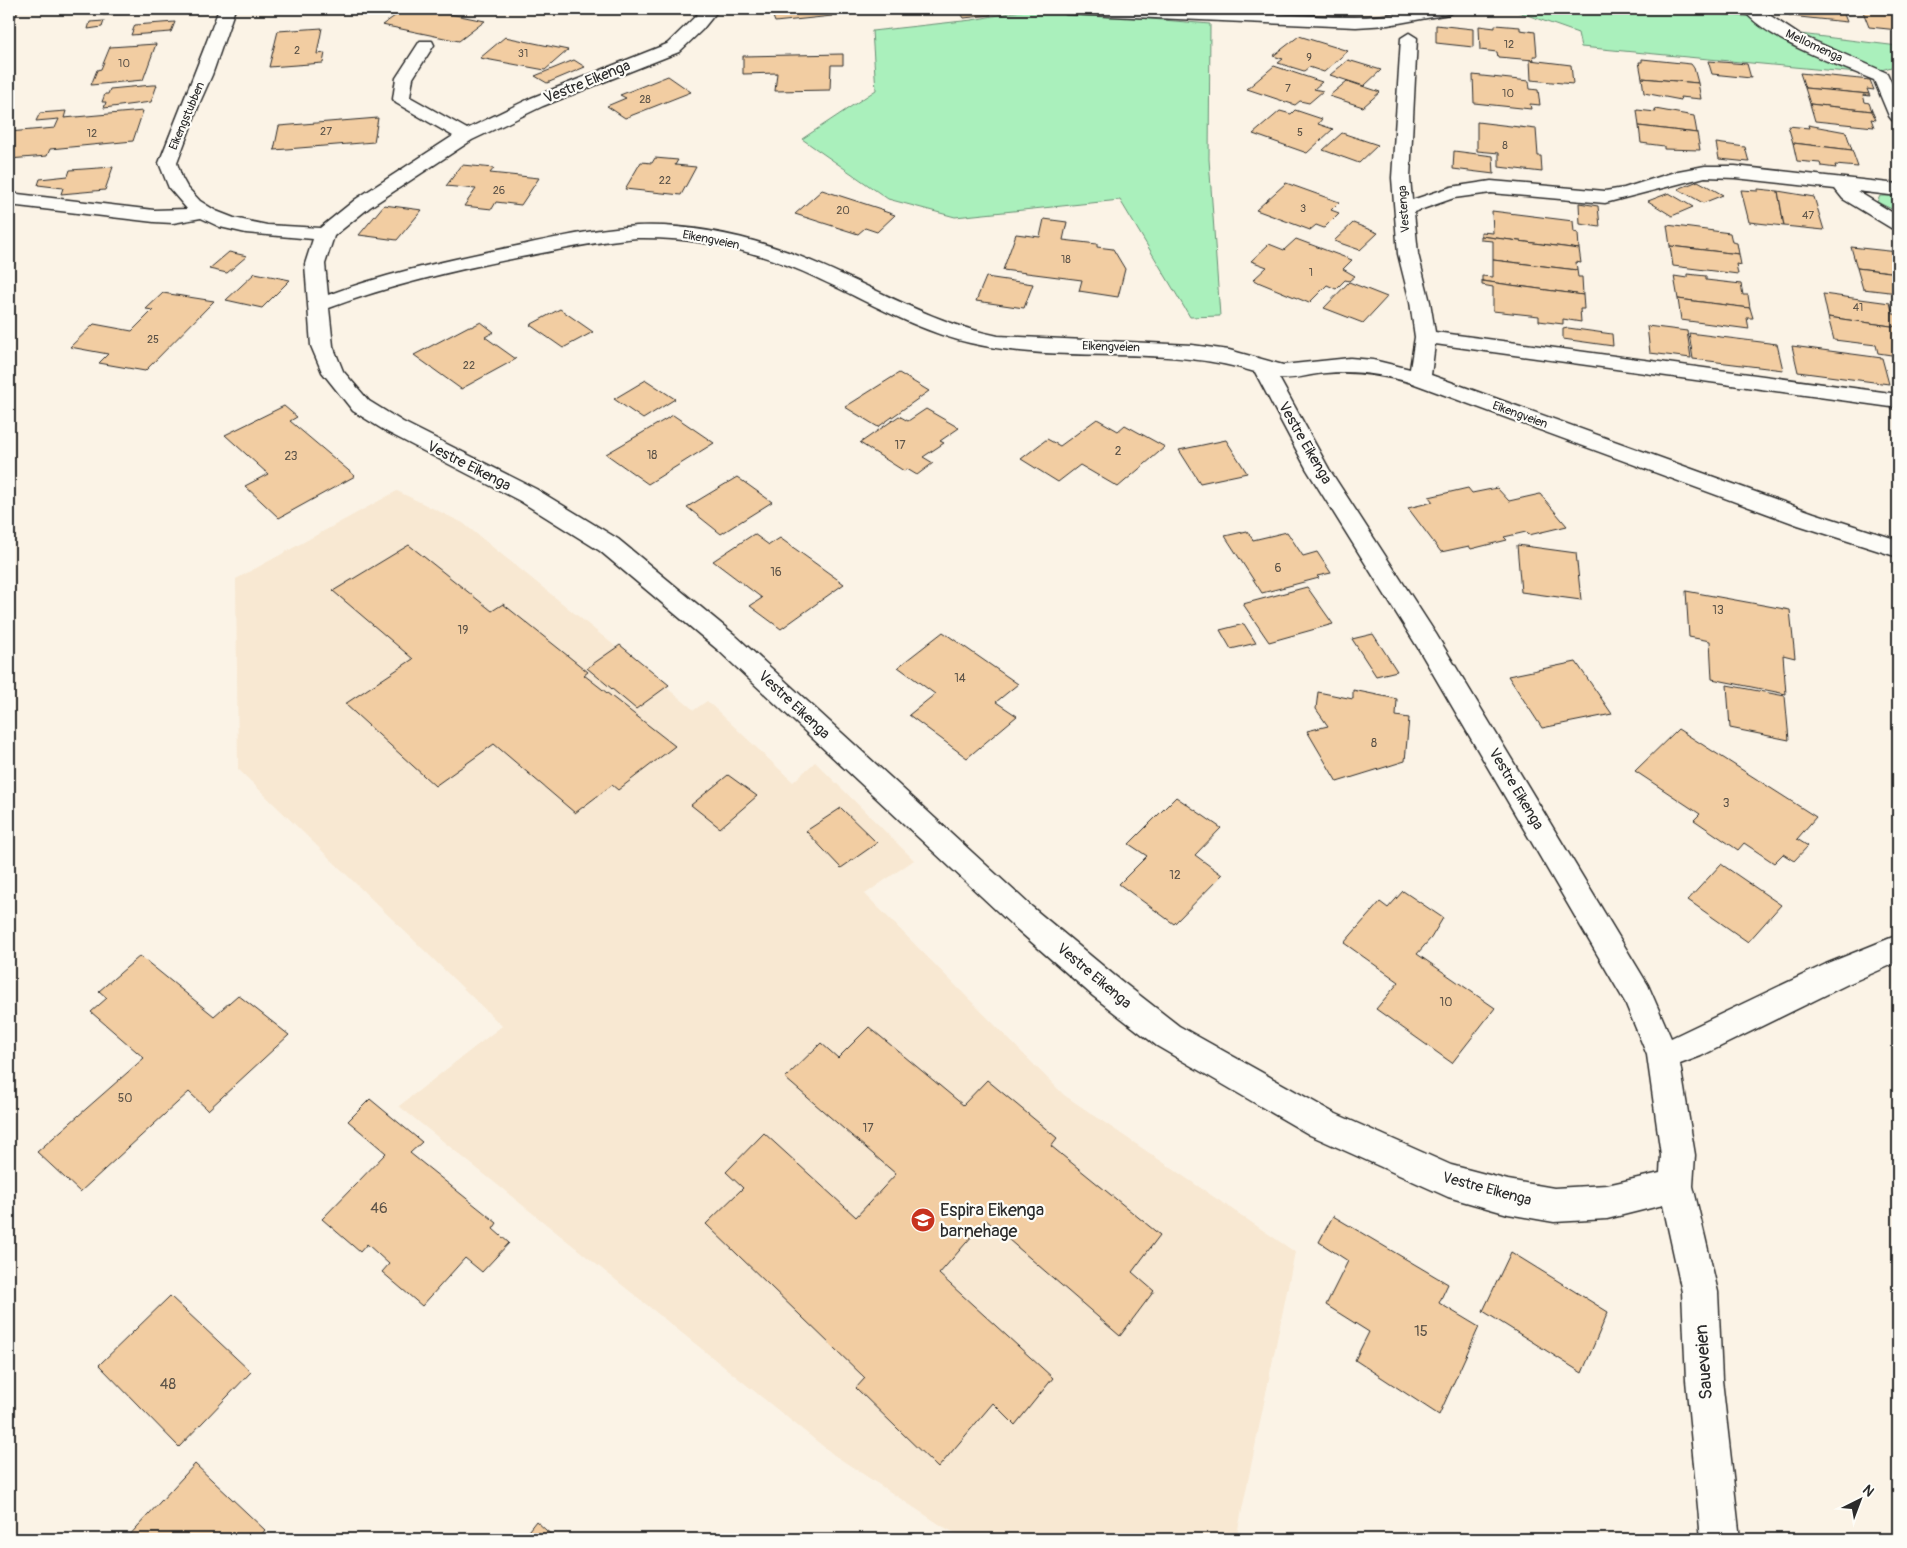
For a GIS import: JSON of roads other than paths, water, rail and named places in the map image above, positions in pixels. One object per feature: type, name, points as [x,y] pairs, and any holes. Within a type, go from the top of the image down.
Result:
[{"type":"street","name":"Eikengstubben","points":[[227,9],[207,67],[168,163],[178,190],[188,201],[204,212],[248,227],[325,234]]},
{"type":"street","name":"Vestre Eikenga","points":[[711,9],[696,27],[673,48],[537,102],[466,136],[364,202],[325,234],[315,264],[322,346],[333,372],[348,392],[361,406],[419,440],[528,495],[609,545],[727,642],[1022,916],[1104,986],[1168,1036],[1322,1124],[1448,1181],[1508,1198],[1554,1205],[1607,1202],[1676,1186],[1678,1155],[1663,1056],[1637,995],[1427,641],[1318,470],[1263,367]]},
{"type":"street","points":[[1066,9],[1258,13],[1356,22],[1388,20],[1449,9]]},
{"type":"street","name":"Mellomenga","points":[[1751,9],[1756,16],[1789,36],[1881,77]]},
{"type":"street","name":"Vestenga","points":[[1409,38],[1401,178],[1408,254],[1420,302],[1426,337],[1420,378]]},
{"type":"street","points":[[426,45],[403,82],[400,91],[402,99],[466,136]]},
{"type":"street","points":[[1898,73],[1881,77],[1898,116]]},
{"type":"street","points":[[1404,210],[1451,193],[1491,187],[1605,197],[1622,196],[1696,172],[1735,172],[1898,190]]},
{"type":"street","points":[[1841,184],[1850,195],[1898,224]]},
{"type":"street","name":"Eikengstubben","points":[[9,199],[154,216],[173,217],[204,212]]},
{"type":"street","name":"Eikengveien","points":[[319,305],[350,292],[443,268],[591,237],[650,232],[680,234],[736,243],[797,262],[902,313],[966,336],[1038,346],[1132,347],[1222,355],[1290,373],[1322,366],[1359,364],[1420,378],[1806,519],[1898,549]]},
{"type":"street","points":[[1426,337],[1462,340],[1898,402]]},
{"type":"street","points":[[1663,1056],[1690,1046],[1837,974],[1898,948]]},
{"type":"street","name":"Saueveien","points":[[1676,1186],[1700,1292],[1704,1380],[1720,1539]]},
{"type":"place","name":"Espira Eikenga barnehage","points":[[923,1220]]}]
